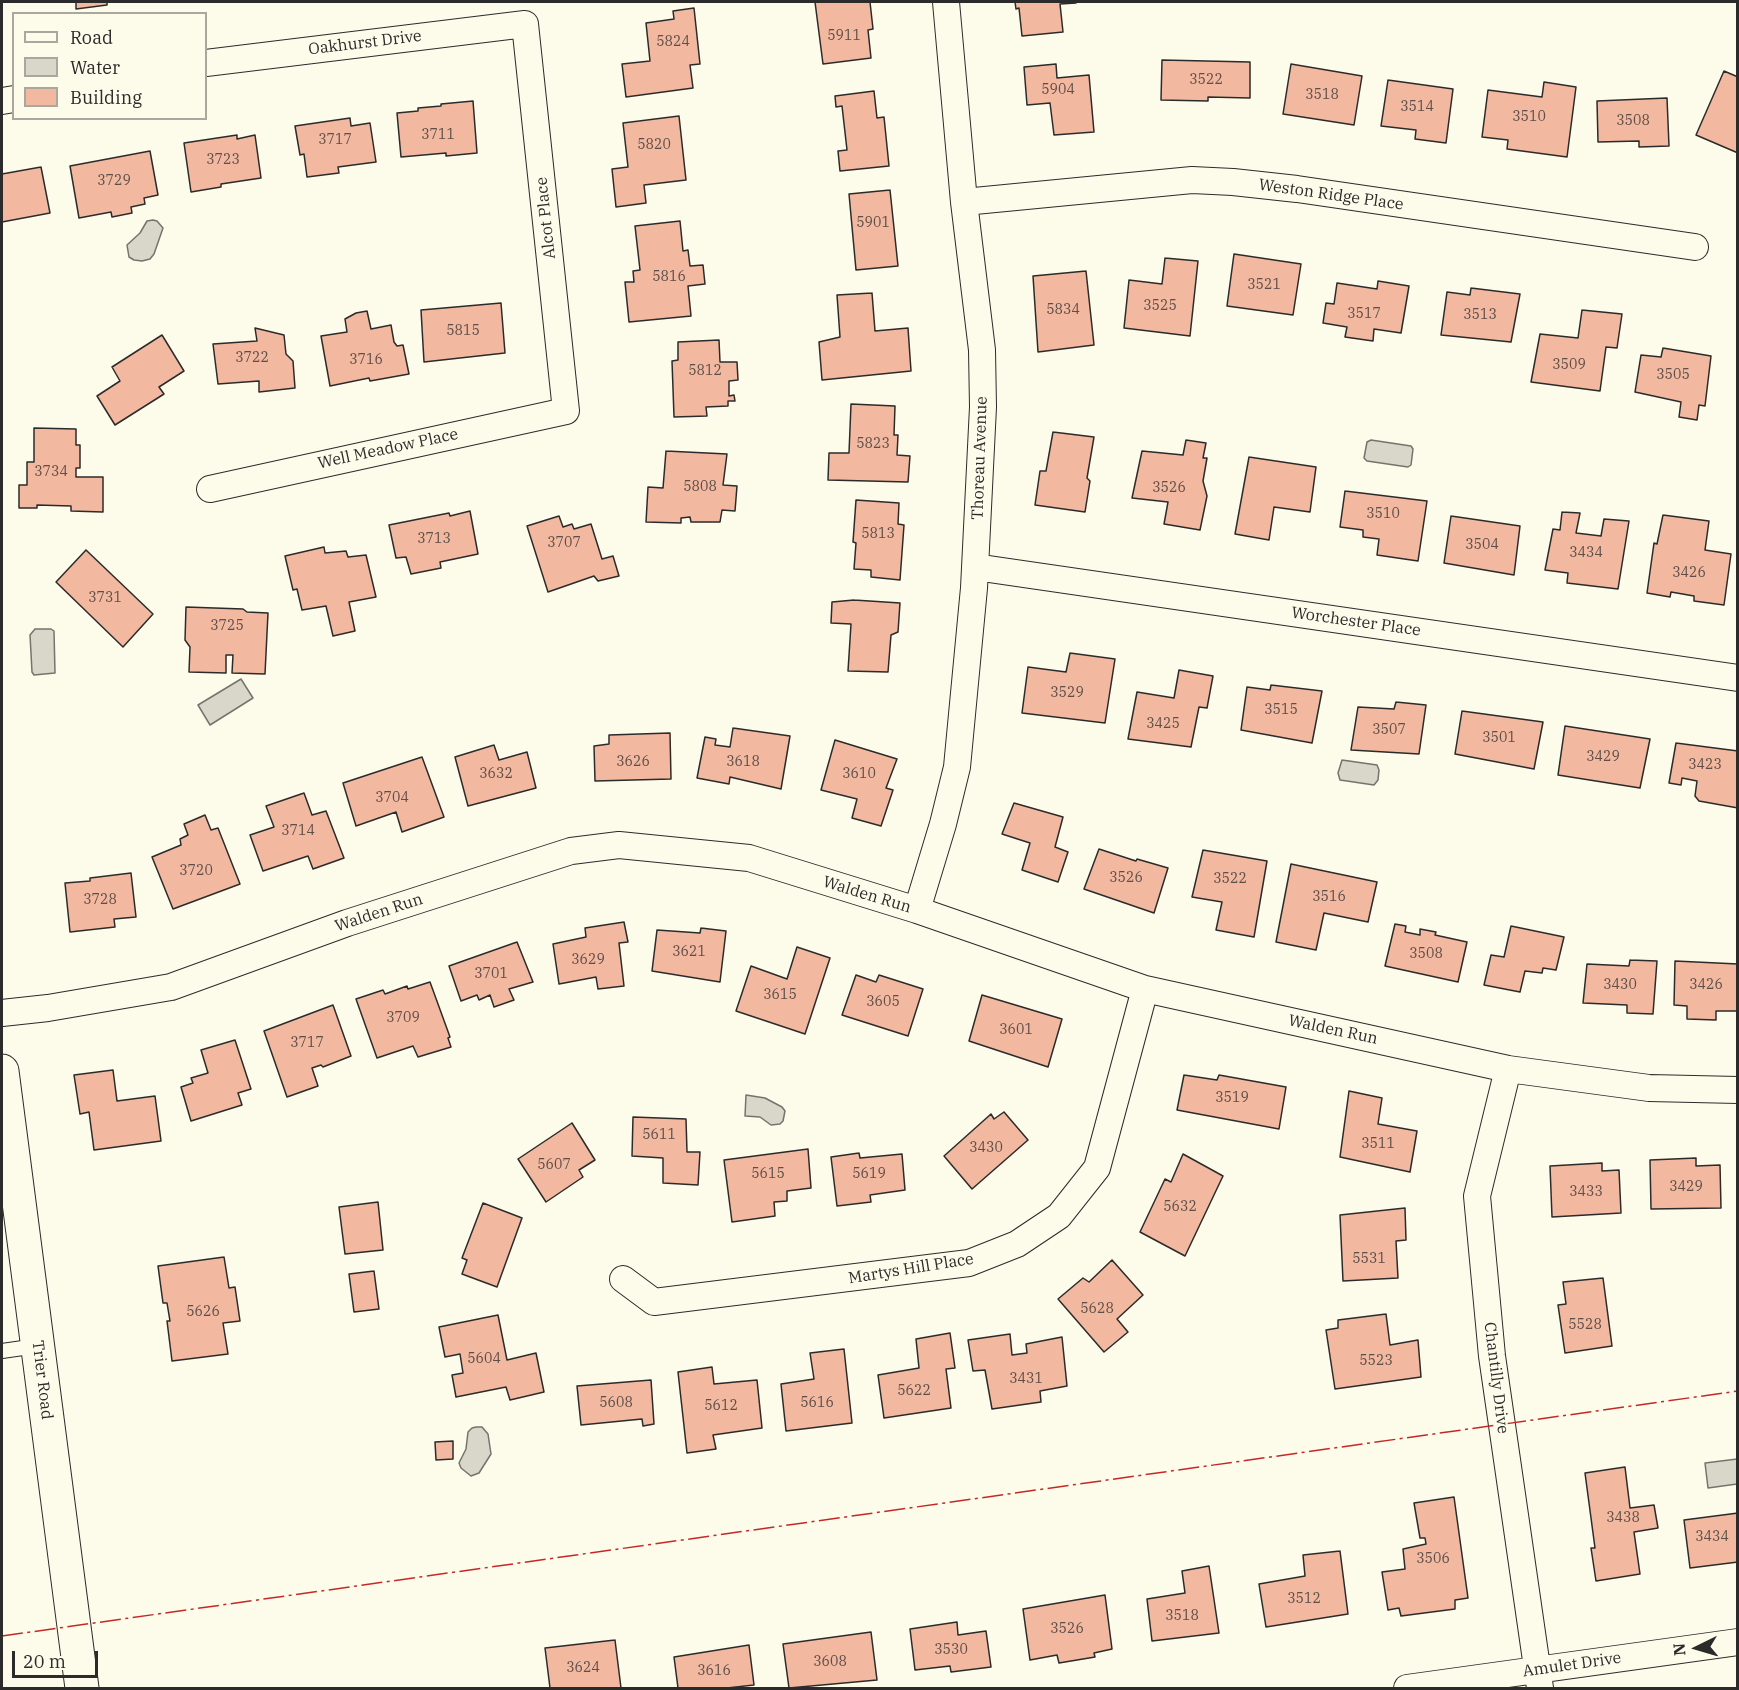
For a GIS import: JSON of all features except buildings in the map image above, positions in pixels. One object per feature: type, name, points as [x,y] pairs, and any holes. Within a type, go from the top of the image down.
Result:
[{"type":"street","name":"Thoreau Avenue","points":[[917,910],[943,824],[957,767],[975,567],[983,407],[982,361],[964,202],[946,2]]},
{"type":"street","name":"Oakhurst Drive","points":[[207,63],[525,24]]},
{"type":"street","name":"Alcot Place","points":[[525,24],[566,411]]},
{"type":"street","name":"Weston Ridge Place","points":[[964,202],[1192,180],[1233,182],[1297,189],[1695,247]]},
{"type":"street","name":"Well Meadow Place","points":[[210,489],[566,411]]},
{"type":"street","name":"Worchester Place","points":[[975,567],[1737,678]]},
{"type":"street","name":"Walden Run","points":[[2,1013],[70,1005],[171,987],[347,923],[571,851],[619,845],[749,858],[917,910],[1145,989],[1508,1069],[1649,1088],[1737,1090]]},
{"type":"street","name":"Martys Hill Place","points":[[622,1279],[654,1302],[969,1263],[1017,1244],[1059,1216],[1097,1168],[1145,989]]},
{"type":"street","name":"Chantilly Drive","points":[[1508,1069],[1477,1196],[1492,1356],[1538,1679]]},
{"type":"street","name":"Trier Road","points":[[2,1071],[82,1689]]},
{"type":"street","name":"Amulet Drive","points":[[1407,1689],[1538,1679],[1737,1642]]},
{"type":"lane","points":[[2,1351],[38,1346]]},
{"type":"water","points":[[153,220],[163,228],[154,254],[150,259],[134,260],[129,257],[127,245],[140,233],[147,221]]},
{"type":"water","points":[[1371,440],[1411,446],[1413,449],[1411,465],[1408,467],[1367,461],[1364,458],[1367,442]]},
{"type":"water","points":[[35,629],[54,631],[55,673],[34,675],[32,672],[30,635]]},
{"type":"water","points":[[241,679],[253,698],[210,725],[198,705]]},
{"type":"water","points":[[1342,760],[1377,765],[1378,780],[1374,785],[1340,780],[1338,773]]},
{"type":"water","points":[[746,1095],[765,1098],[782,1107],[785,1111],[783,1121],[780,1124],[771,1125],[760,1117],[745,1116]]},
{"type":"water","points":[[476,1427],[482,1427],[488,1434],[491,1454],[479,1473],[471,1476],[461,1468],[459,1463],[466,1449],[468,1432]]},
{"type":"water","points":[[1737,1459],[1737,1484],[1708,1488],[1705,1463]]},
{"type":"power","points":[[2,1636],[1738,1391]]}]
